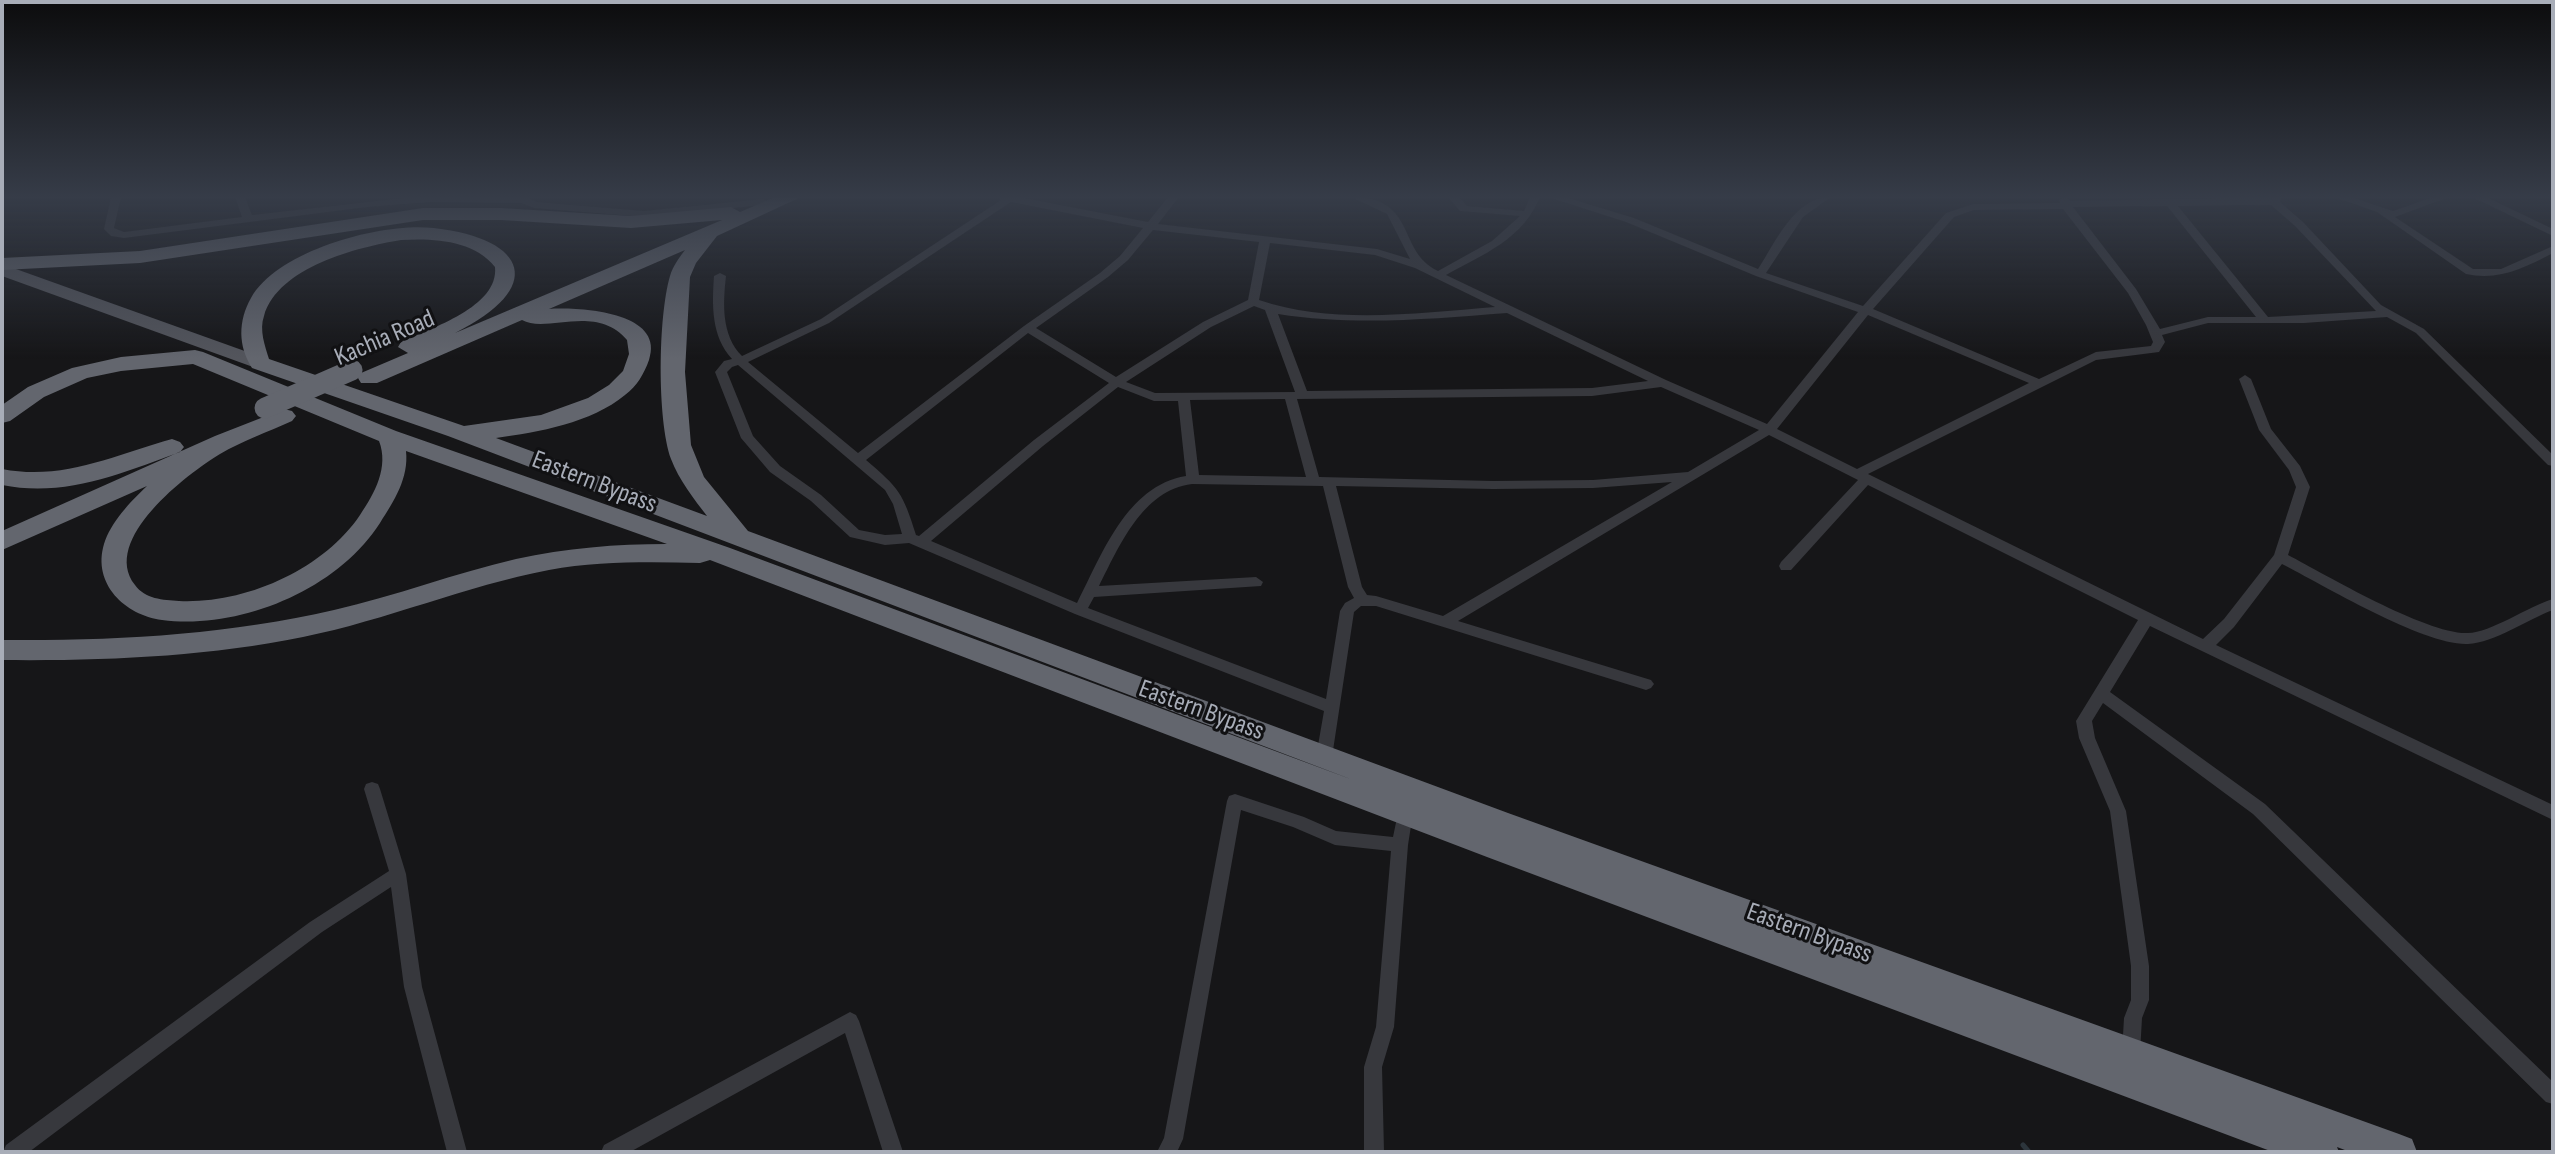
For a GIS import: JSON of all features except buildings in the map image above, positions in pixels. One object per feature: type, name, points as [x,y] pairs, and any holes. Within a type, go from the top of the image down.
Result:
[{"type":"highway","points":[[2,264],[64,263],[180,251]]},
{"type":"highway","points":[[260,363],[252,331],[253,316],[260,301],[287,276],[331,251]]},
{"type":"highway","points":[[361,374],[482,308],[498,296],[505,285],[506,272],[503,263],[489,251]]},
{"type":"highway","points":[[409,347],[624,251]]},
{"type":"highway","name":"Kachia Road","points":[[2,541],[223,441],[274,412],[361,374],[481,331],[669,251]]},
{"type":"highway","points":[[2,650],[99,651],[177,646],[305,627],[365,613],[503,572],[583,556],[731,547],[710,503],[684,462],[674,423],[680,277],[686,262],[696,251]]},
{"type":"highway","points":[[456,431],[496,432],[524,428],[578,411],[620,387],[634,370],[640,353],[637,339],[627,328],[594,315],[539,316],[481,331]]},
{"type":"highway","points":[[2,416],[36,392],[80,373],[121,364],[195,357]]},
{"type":"highway","name":"Eastern Bypass","points":[[195,357],[388,436],[731,547],[1324,757],[2399,1152]]},
{"type":"highway","name":"Eastern Bypass","points":[[260,363],[456,431],[731,547],[1405,813],[2321,1152]]},
{"type":"highway","points":[[2,477],[31,482],[67,478],[274,412]]},
{"type":"highway","points":[[223,441],[160,486],[142,505],[119,541],[114,559],[115,576],[124,591],[141,603],[161,610],[213,608],[273,593],[304,579],[355,540],[372,519],[395,462],[396,449],[388,436]]},
{"type":"highway","points":[[2,526],[172,447]]},
{"type":"main road","name":"Eastern Bypass","points":[[2,270],[260,363]]},
{"type":"main road","name":"Eastern Bypass","points":[[2,288],[195,357]]},
{"type":"street","points":[[928,251],[825,321],[728,364],[721,372],[724,384],[747,438],[775,469],[816,498],[855,534],[885,540],[915,540],[1080,610],[1332,708]]},
{"type":"street","points":[[858,459],[1130,251]]},
{"type":"street","points":[[1253,302],[1263,251]]},
{"type":"street","points":[[1367,251],[1440,274],[1662,383],[1769,430],[2147,618],[2553,813]]},
{"type":"street","points":[[1411,251],[1419,266]]},
{"type":"street","points":[[1440,274],[1480,251]]},
{"type":"street","points":[[1704,251],[1760,274],[1865,310],[2041,384]]},
{"type":"street","points":[[1760,274],[1775,251]]},
{"type":"street","points":[[1445,622],[1769,430],[1865,310],[1918,251]]},
{"type":"street","points":[[1786,566],[1861,476],[2106,352],[2155,349],[2159,342],[2157,333],[2137,299],[2099,251]]},
{"type":"street","points":[[2209,251],[2265,320]]},
{"type":"street","points":[[2325,251],[2388,314],[2420,331],[2553,462]]},
{"type":"street","points":[[2438,251],[2470,272],[2494,276],[2549,251]]},
{"type":"street","points":[[720,276],[718,297],[722,335],[730,353],[799,414],[890,487],[915,540]]},
{"type":"street","points":[[915,540],[1116,382],[1227,314],[1253,302],[1271,310],[1372,316],[1510,309]]},
{"type":"street","points":[[1271,310],[1321,482],[1362,600]]},
{"type":"street","points":[[2157,333],[2199,321],[2388,314]]},
{"type":"street","points":[[1028,328],[1116,382],[1154,397],[1592,392],[1662,383]]},
{"type":"street","points":[[2205,646],[2229,623],[2280,557],[2303,487],[2295,469],[2265,430],[2245,379]]},
{"type":"street","points":[[1184,398],[1193,480]]},
{"type":"street","points":[[1080,610],[1139,506],[1155,491],[1171,484],[1193,480],[1593,484],[1691,476]]},
{"type":"street","points":[[2280,557],[2431,630],[2450,636],[2477,637],[2529,611],[2553,604]]},
{"type":"street","points":[[1090,592],[1256,582]]},
{"type":"street","points":[[1324,757],[1347,611],[1351,604],[1362,600],[1376,601],[1646,684]]},
{"type":"street","points":[[2131,1053],[2133,1018],[2140,1000],[2140,966],[2118,811],[2087,738],[2084,721],[2147,618]]},
{"type":"street","points":[[2100,693],[2259,809],[2553,1095]]},
{"type":"street","points":[[372,789],[398,874],[413,987],[457,1152]]},
{"type":"street","points":[[1167,1152],[1173,1139],[1235,801],[1335,838],[1400,845]]},
{"type":"street","points":[[1374,1152],[1373,1067],[1385,1027],[1405,813]]},
{"type":"street","points":[[13,1152],[316,927],[398,874]]},
{"type":"street","points":[[611,1152],[850,1021],[893,1152]]},
{"type":"waterway","points":[[2023,1145],[2029,1152]]}]
